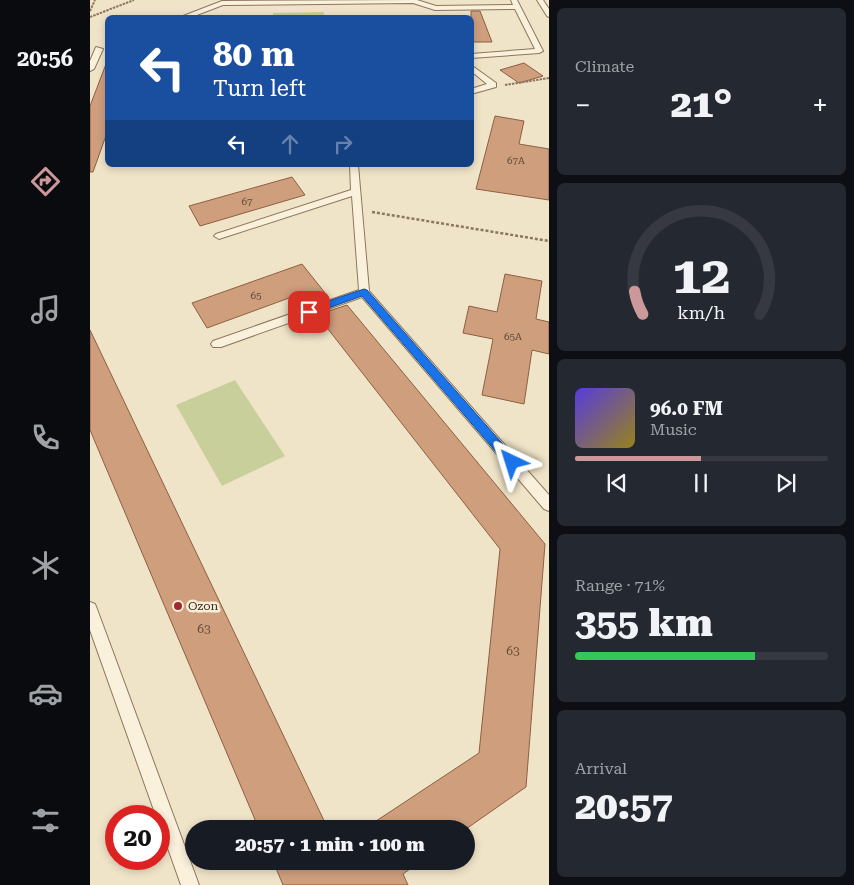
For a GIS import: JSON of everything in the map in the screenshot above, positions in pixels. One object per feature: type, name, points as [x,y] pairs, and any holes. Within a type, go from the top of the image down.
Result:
[{"type":"lane","points":[[540,0],[549,15]]},
{"type":"lane","points":[[189,15],[222,3],[414,1],[435,8],[516,4],[539,51],[474,56]]},
{"type":"lane","points":[[90,49],[105,49]]},
{"type":"lane","points":[[90,69],[99,49]]},
{"type":"lane","points":[[474,68],[494,85]]},
{"type":"lane","points":[[474,91],[494,85]]},
{"type":"lane","points":[[354,167],[364,292],[549,505]]},
{"type":"lane","points":[[219,236],[355,192]]},
{"type":"lane","points":[[217,344],[364,292]]},
{"type":"lane","points":[[90,609],[190,885]]},
{"type":"path","points":[[90,11],[95,0]]},
{"type":"path","points":[[90,17],[134,0]]},
{"type":"path","points":[[494,85],[512,85],[549,78]]},
{"type":"path","points":[[357,210],[549,241]]},
{"type":"green space","points":[[324,12],[324,15],[273,15],[273,13]]},
{"type":"green space","points":[[235,380],[285,456],[222,486],[176,405]]},
{"type":"building","points":[[471,11],[480,11],[492,42],[474,42],[474,15],[471,15]]},
{"type":"building","points":[[524,63],[543,76],[519,83],[500,70]]},
{"type":"building","points":[[105,67],[105,138],[93,172],[90,172],[90,106]]},
{"type":"building","points":[[495,116],[524,121],[519,144],[549,149],[549,200],[476,189]]},
{"type":"building","points":[[292,177],[305,195],[200,226],[189,206]]},
{"type":"building","points":[[302,264],[329,298],[309,305],[300,294],[207,328],[192,303]]},
{"type":"building","points":[[505,274],[542,281],[536,319],[549,322],[549,354],[532,350],[524,404],[482,395],[493,339],[463,333],[469,306],[497,312]]},
{"type":"building","points":[[347,305],[545,544],[526,787],[475,823],[475,820],[378,820],[479,753],[500,549],[317,315]]},
{"type":"building","points":[[90,330],[324,820],[255,820],[90,430]]},
{"type":"building","points":[[277,870],[409,870],[403,874],[408,885],[283,885]]},
{"type":"place","name":"Ozon","points":[[178,606]]},
{"type":"route","points":[[309,312],[364,292],[512,462]]}]
